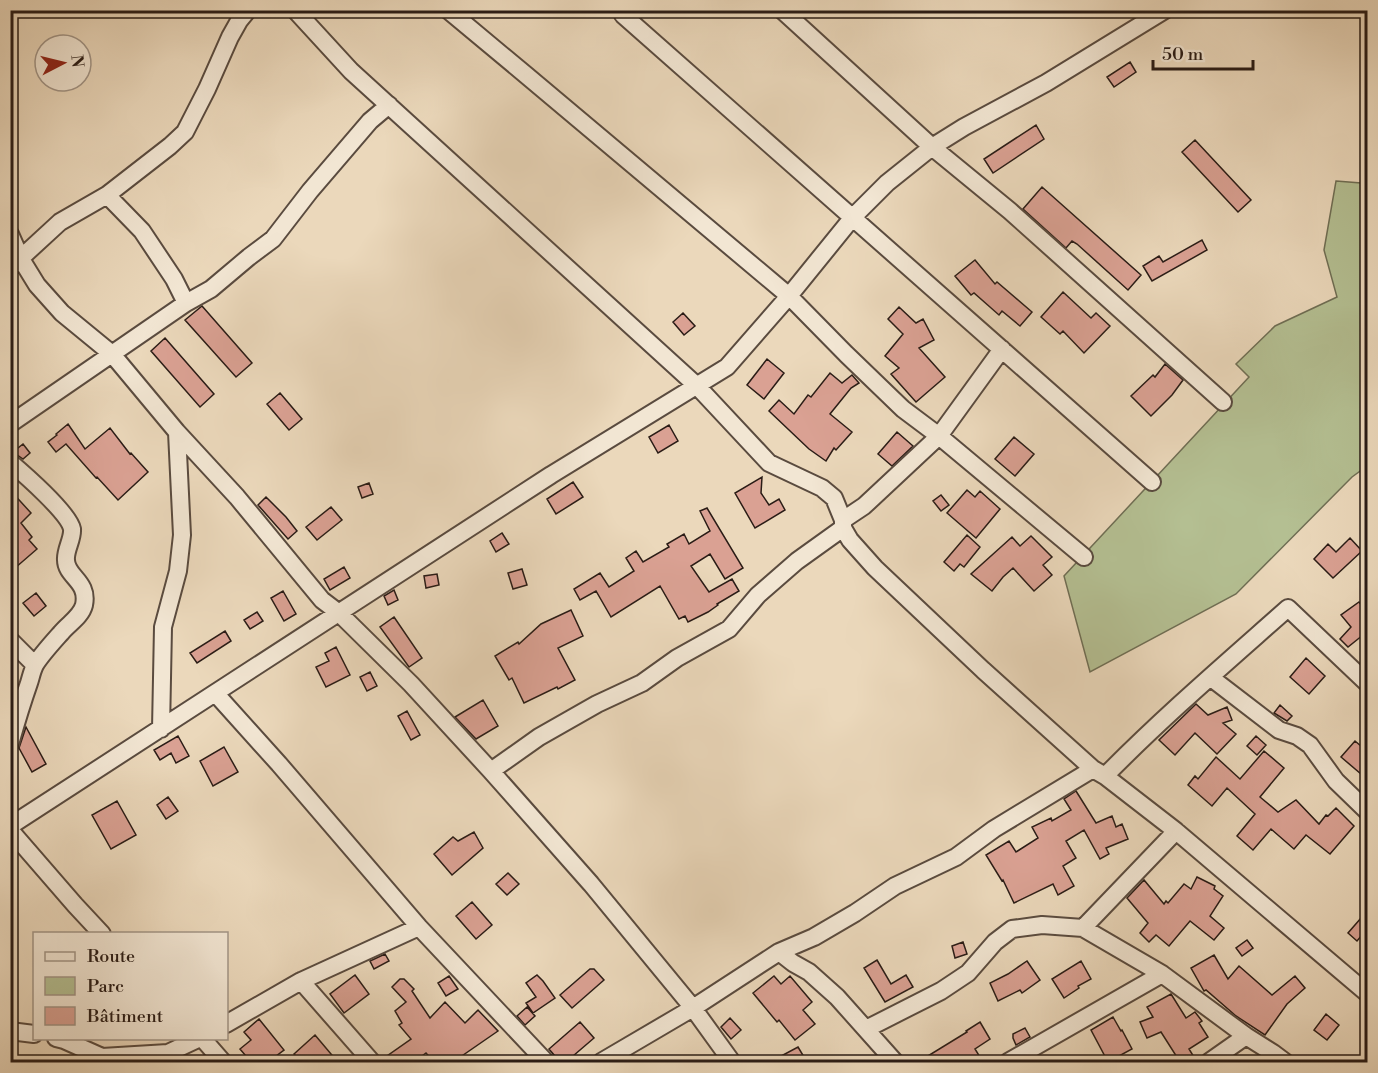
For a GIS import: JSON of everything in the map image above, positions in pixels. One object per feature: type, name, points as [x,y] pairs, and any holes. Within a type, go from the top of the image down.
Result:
[{"type":"street","points":[[16,263],[60,222],[107,195],[185,132],[230,37],[248,10]]},
{"type":"street","points":[[295,10],[351,71],[697,386],[769,463],[822,488],[834,498],[850,540],[874,568],[983,670],[1099,773],[1176,831],[1368,993]]},
{"type":"street","points":[[448,10],[789,296],[903,409],[939,436],[1084,557]]},
{"type":"street","points":[[782,10],[932,147],[1010,211],[1223,402]]},
{"type":"street","points":[[101,932],[75,905],[10,828],[566,466],[727,367],[789,296],[853,217],[887,183],[932,147],[964,127],[1046,83],[1165,10]]},
{"type":"street","points":[[623,15],[1152,482]]},
{"type":"street","points":[[10,424],[19,413],[112,354],[186,303],[212,289],[273,239],[310,191],[370,122],[389,105]]},
{"type":"street","points":[[107,195],[142,231],[174,279],[186,303]]},
{"type":"street","points":[[10,234],[16,263],[62,313],[112,354],[177,432],[237,497],[322,600],[339,613],[411,684],[491,771],[591,884],[693,1008],[732,1062]]},
{"type":"street","points":[[491,771],[539,738],[597,704],[642,684],[677,658],[729,629],[758,595],[864,506],[939,436],[1002,349]]},
{"type":"street","points":[[161,729],[163,627],[178,571],[182,535],[177,432]]},
{"type":"street","points":[[10,462],[57,507],[70,524],[72,532],[66,561],[68,568],[83,589],[84,605],[80,614],[60,633],[35,665],[10,744]]},
{"type":"street","points":[[601,1062],[693,1008],[779,952],[814,937],[855,914],[895,886],[956,857],[994,830],[1099,773],[1288,608],[1368,684]]},
{"type":"street","points":[[10,640],[35,665]]},
{"type":"street","points":[[1210,676],[1280,730],[1297,736],[1310,746],[1336,781],[1368,812]]},
{"type":"street","points":[[216,694],[419,927],[546,1062]]},
{"type":"street","points":[[1083,928],[1176,831]]},
{"type":"street","points":[[866,1029],[941,991],[968,973],[995,942],[1012,929],[1042,925],[1083,928],[1162,974],[1285,1062]]},
{"type":"street","points":[[228,1022],[301,981],[419,927]]},
{"type":"street","points":[[779,952],[809,972],[837,997],[895,1062]]},
{"type":"street","points":[[1008,1062],[1162,974]]},
{"type":"street","points":[[301,981],[372,1062]]},
{"type":"street","points":[[10,1031],[33,1034]]},
{"type":"street","points":[[1209,1062],[1246,1036]]},
{"type":"street","points":[[64,1040],[102,1056],[168,1053],[197,1040]]},
{"type":"street","points":[[203,1040],[223,1062]]},
{"type":"green space","points":[[1336,181],[1361,183],[1368,208],[1367,466],[1352,477],[1236,594],[1090,672],[1064,576],[1249,377],[1236,364],[1275,326],[1337,297],[1324,250]]},
{"type":"building","points":[[1130,62],[1136,72],[1114,87],[1107,77]]},
{"type":"building","points":[[1036,125],[1044,139],[993,173],[984,159]]},
{"type":"building","points":[[1195,140],[1251,200],[1238,212],[1182,152]]},
{"type":"building","points":[[1042,187],[1141,275],[1128,290],[1077,244],[1072,241],[1066,248],[1023,209]]},
{"type":"building","points":[[1202,240],[1207,250],[1152,281],[1143,266],[1159,256],[1163,262]]},
{"type":"building","points":[[975,260],[995,284],[997,282],[1032,312],[1020,326],[1002,311],[999,315],[974,293],[971,295],[955,276]]},
{"type":"building","points":[[1063,292],[1091,318],[1096,313],[1110,326],[1084,353],[1063,331],[1060,334],[1041,317]]},
{"type":"building","points":[[202,306],[252,363],[236,377],[185,320]]},
{"type":"building","points":[[899,307],[916,323],[923,319],[934,340],[919,348],[945,377],[916,402],[891,374],[899,368],[885,356],[903,334],[888,319]]},
{"type":"building","points":[[683,313],[695,326],[684,335],[673,322]]},
{"type":"building","points":[[165,338],[214,394],[200,407],[151,351]]},
{"type":"building","points":[[767,359],[784,373],[764,399],[747,385]]},
{"type":"building","points":[[1165,364],[1183,380],[1151,416],[1131,396],[1153,375],[1155,377]]},
{"type":"building","points":[[830,373],[842,383],[852,375],[859,383],[851,388],[830,414],[852,432],[836,450],[834,448],[826,461],[809,449],[769,411],[779,400],[794,414],[808,395],[811,397]]},
{"type":"building","points":[[280,393],[302,419],[289,430],[267,404]]},
{"type":"building","points":[[68,424],[85,449],[110,428],[130,454],[148,472],[118,500],[66,444],[56,452],[48,442]]},
{"type":"building","points":[[669,425],[678,441],[658,453],[649,437]]},
{"type":"building","points":[[897,432],[913,446],[892,466],[878,454]]},
{"type":"building","points":[[1014,437],[1034,454],[1015,476],[995,459]]},
{"type":"building","points":[[23,444],[30,453],[23,459],[13,452]]},
{"type":"building","points":[[762,477],[761,493],[769,505],[779,499],[785,510],[755,528],[735,493]]},
{"type":"building","points":[[573,482],[583,497],[556,514],[547,499]]},
{"type":"building","points":[[369,483],[373,494],[362,498],[358,487]]},
{"type":"building","points":[[10,490],[31,513],[21,523],[32,537],[29,540],[37,549],[15,568],[10,562]]},
{"type":"building","points":[[967,490],[975,497],[980,491],[1000,509],[976,538],[947,513]]},
{"type":"building","points":[[941,495],[949,505],[941,511],[933,501]]},
{"type":"building","points":[[266,497],[297,531],[288,539],[258,505]]},
{"type":"building","points":[[331,507],[342,520],[317,540],[306,527]]},
{"type":"building","points":[[707,508],[743,568],[725,579],[710,554],[691,566],[709,592],[732,579],[739,591],[708,612],[688,622],[685,616],[679,619],[660,586],[611,617],[596,591],[580,600],[574,589],[600,573],[609,587],[634,571],[626,558],[636,551],[643,562],[669,547],[667,544],[684,534],[689,544],[710,531],[700,511]]},
{"type":"building","points":[[502,533],[509,544],[496,552],[490,541]]},
{"type":"building","points":[[967,535],[980,547],[964,567],[960,564],[954,571],[944,562]]},
{"type":"building","points":[[1031,536],[1052,557],[1043,565],[1052,575],[1034,591],[1013,568],[992,591],[971,574],[1012,537],[1020,546]]},
{"type":"building","points":[[1350,538],[1362,551],[1333,578],[1314,559],[1328,544],[1336,552]]},
{"type":"building","points":[[344,567],[350,578],[330,590],[324,579]]},
{"type":"building","points":[[522,569],[527,585],[513,589],[508,573]]},
{"type":"building","points":[[437,574],[439,585],[426,588],[424,576]]},
{"type":"building","points":[[394,590],[398,600],[388,605],[384,596]]},
{"type":"building","points":[[283,591],[296,614],[284,621],[271,598]]},
{"type":"building","points":[[36,593],[46,606],[34,616],[23,603]]},
{"type":"building","points":[[1359,602],[1368,613],[1368,631],[1348,647],[1340,639],[1351,627],[1341,615]]},
{"type":"building","points":[[571,610],[583,636],[558,648],[575,680],[524,703],[512,678],[509,680],[495,656],[518,642],[519,644],[541,624]]},
{"type":"building","points":[[257,612],[263,621],[250,629],[244,620]]},
{"type":"building","points":[[394,617],[422,658],[409,667],[380,627]]},
{"type":"building","points":[[225,631],[231,641],[197,663],[190,653]]},
{"type":"building","points":[[336,647],[350,675],[326,687],[316,667],[329,661],[325,653]]},
{"type":"building","points":[[1306,658],[1325,676],[1309,694],[1290,677]]},
{"type":"building","points":[[370,672],[377,686],[367,691],[360,677]]},
{"type":"building","points":[[483,700],[498,726],[476,739],[455,717]]},
{"type":"building","points":[[1196,704],[1208,715],[1227,707],[1232,720],[1223,723],[1236,734],[1217,754],[1195,733],[1175,755],[1159,740]]},
{"type":"building","points":[[1280,705],[1292,716],[1287,721],[1274,713]]},
{"type":"building","points":[[407,711],[420,735],[411,740],[398,716]]},
{"type":"building","points":[[26,727],[46,764],[32,772],[19,748]]},
{"type":"building","points":[[178,736],[189,756],[176,763],[171,753],[160,760],[154,750]]},
{"type":"building","points":[[1256,736],[1266,745],[1257,755],[1247,746]]},
{"type":"building","points":[[1355,741],[1368,752],[1368,766],[1361,774],[1341,757]]},
{"type":"building","points":[[224,747],[238,772],[213,786],[200,761]]},
{"type":"building","points":[[1264,751],[1284,768],[1260,797],[1278,812],[1296,800],[1319,824],[1336,808],[1354,826],[1330,854],[1306,835],[1294,849],[1271,829],[1253,850],[1237,836],[1255,814],[1227,788],[1212,806],[1188,785],[1195,776],[1198,779],[1216,757],[1240,779]]},
{"type":"building","points":[[1076,791],[1096,823],[1112,816],[1116,827],[1122,824],[1128,839],[1106,848],[1109,854],[1100,859],[1084,830],[1066,841],[1076,858],[1063,866],[1074,886],[1058,895],[1053,884],[1014,903],[1003,880],[986,855],[1009,841],[1016,852],[1038,838],[1032,827],[1051,818],[1052,821],[1071,810],[1064,799]]},
{"type":"building","points":[[168,797],[178,811],[166,819],[157,805]]},
{"type":"building","points":[[117,801],[136,835],[111,849],[92,815]]},
{"type":"building","points":[[474,832],[483,848],[452,875],[434,854],[453,837],[458,841]]},
{"type":"building","points":[[508,873],[519,884],[507,895],[496,884]]},
{"type":"building","points":[[1197,877],[1215,886],[1214,889],[1223,896],[1210,916],[1224,928],[1214,940],[1190,921],[1169,946],[1156,935],[1149,942],[1140,933],[1148,923],[1127,898],[1144,880],[1164,904],[1166,901],[1168,903],[1184,884],[1191,889]]},
{"type":"building","points":[[472,902],[492,925],[476,939],[456,916]]},
{"type":"building","points":[[1368,910],[1368,928],[1357,941],[1348,933]]},
{"type":"building","points":[[1247,940],[1253,948],[1242,956],[1236,948]]},
{"type":"building","points":[[963,942],[967,954],[955,958],[952,946]]},
{"type":"building","points":[[385,954],[389,961],[374,969],[370,961]]},
{"type":"building","points":[[1214,955],[1228,979],[1239,966],[1272,995],[1295,976],[1305,988],[1287,1004],[1265,1035],[1236,1016],[1206,990],[1204,991],[1191,968]]},
{"type":"building","points":[[877,960],[891,984],[906,975],[913,987],[885,1002],[864,968]]},
{"type":"building","points":[[1027,961],[1040,980],[1022,993],[1020,990],[998,1001],[990,983]]},
{"type":"building","points":[[1081,961],[1091,979],[1064,998],[1052,979]]},
{"type":"building","points":[[590,969],[594,969],[604,980],[572,1008],[560,995]]},
{"type":"building","points":[[355,975],[369,994],[344,1013],[330,994]]},
{"type":"building","points":[[537,975],[555,998],[533,1013],[526,1003],[536,997],[526,983]]},
{"type":"building","points":[[449,976],[458,989],[446,996],[438,983]]},
{"type":"building","points":[[774,976],[781,984],[790,976],[812,1002],[803,1010],[815,1024],[795,1040],[753,993]]},
{"type":"building","points":[[400,979],[404,979],[414,989],[412,991],[430,1018],[445,1002],[465,1023],[478,1010],[498,1031],[453,1062],[434,1062],[426,1053],[414,1062],[391,1062],[387,1056],[411,1039],[399,1025],[402,1023],[395,1011],[406,1002],[392,987]]},
{"type":"building","points":[[1171,994],[1186,1018],[1195,1012],[1202,1021],[1199,1023],[1208,1037],[1189,1049],[1197,1062],[1180,1062],[1161,1032],[1147,1038],[1140,1022],[1153,1017],[1147,1007]]},
{"type":"building","points":[[527,1007],[535,1016],[525,1025],[517,1016]]},
{"type":"building","points":[[1326,1014],[1339,1025],[1327,1040],[1314,1030]]},
{"type":"building","points":[[1113,1017],[1132,1049],[1108,1062],[1091,1030]]},
{"type":"building","points":[[730,1018],[741,1030],[731,1039],[721,1027]]},
{"type":"building","points":[[259,1019],[284,1050],[268,1062],[237,1062],[246,1056],[240,1049],[251,1040],[244,1032]]},
{"type":"building","points":[[580,1022],[594,1038],[566,1062],[560,1062],[549,1049]]},
{"type":"building","points":[[980,1022],[990,1039],[975,1049],[983,1062],[918,1062],[967,1032]]},
{"type":"building","points":[[1025,1028],[1030,1037],[1016,1045],[1013,1034]]},
{"type":"building","points":[[315,1035],[338,1062],[302,1062],[294,1054]]},
{"type":"building","points":[[798,1047],[807,1062],[770,1062]]}]
